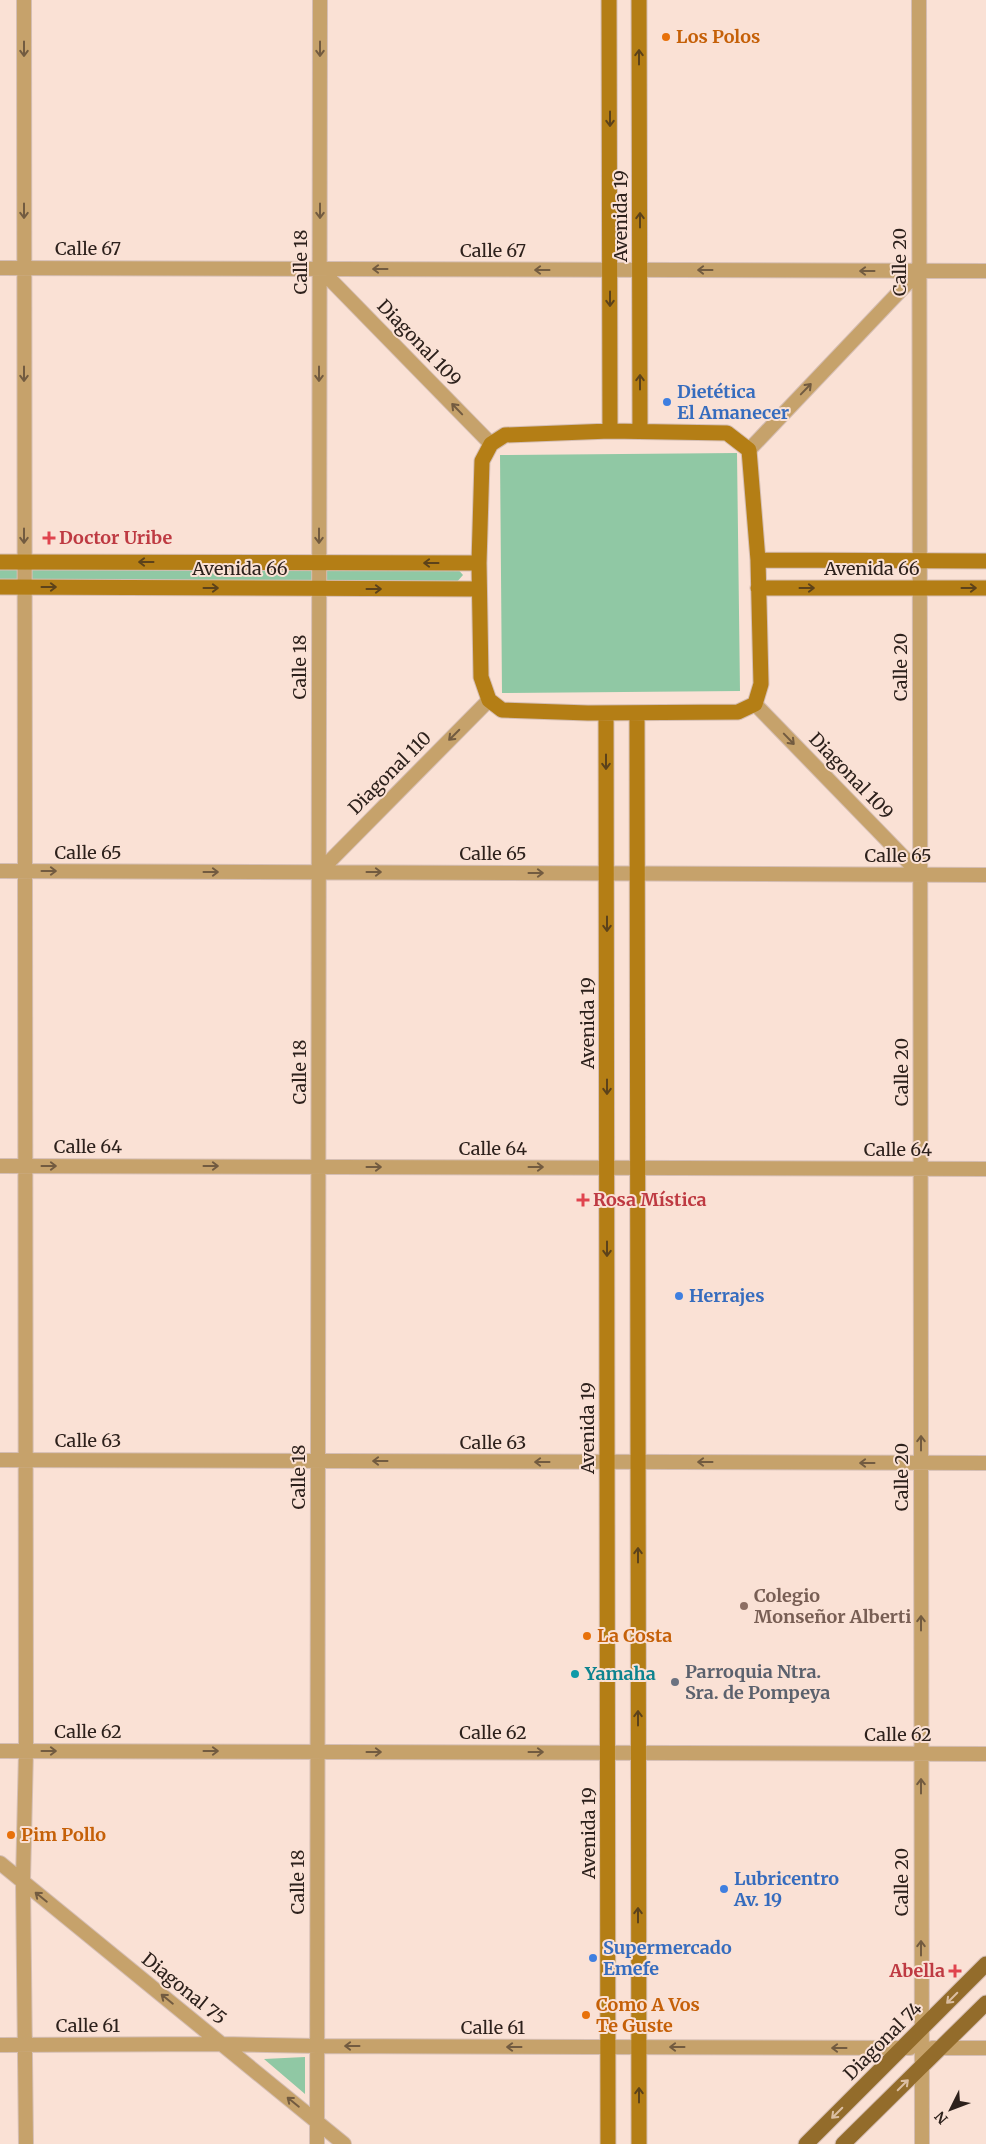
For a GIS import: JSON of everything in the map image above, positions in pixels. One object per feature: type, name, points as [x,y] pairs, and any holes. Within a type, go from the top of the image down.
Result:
[{"type":"main road","name":"Avenida 19","points":[[609,0],[610,431]]},
{"type":"main road","name":"Avenida 19","points":[[639,0],[640,431]]},
{"type":"main road","points":[[610,431],[727,433],[749,450],[758,560],[761,684],[755,704],[738,712],[606,713],[502,710],[489,700],[481,677],[479,563],[482,461],[491,444],[504,435],[610,431]]},
{"type":"main road","name":"Avenida 66","points":[[758,560],[986,561]]},
{"type":"main road","name":"Avenida 66","points":[[0,562],[479,563]]},
{"type":"main road","name":"Avenida 66","points":[[0,587],[479,589]]},
{"type":"main road","name":"Avenida 66","points":[[758,588],[986,588]]},
{"type":"main road","name":"Avenida 19","points":[[606,713],[608,2144]]},
{"type":"main road","points":[[637,713],[639,2144]]},
{"type":"main road","name":"Diagonal 74","points":[[806,2144],[986,1964]]},
{"type":"main road","points":[[843,2144],[986,2003]]},
{"type":"street","points":[[24,0],[26,1750],[23,1882],[26,2144]]},
{"type":"street","name":"Calle 18","points":[[317,2144],[320,0]]},
{"type":"street","name":"Calle 20","points":[[919,0],[922,2144]]},
{"type":"street","name":"Calle 67","points":[[0,268],[986,271]]},
{"type":"street","name":"Diagonal 109","points":[[320,269],[491,444]]},
{"type":"street","points":[[749,450],[919,271]]},
{"type":"street","name":"Diagonal 110","points":[[319,872],[489,700]]},
{"type":"street","name":"Diagonal 109","points":[[755,704],[920,874]]},
{"type":"street","name":"Calle 65","points":[[0,871],[986,875]]},
{"type":"street","name":"Calle 64","points":[[0,1166],[986,1169]]},
{"type":"street","name":"Calle 63","points":[[0,1460],[986,1463]]},
{"type":"street","name":"Calle 62","points":[[0,1751],[986,1754]]},
{"type":"street","name":"Diagonal 75","points":[[0,1863],[344,2144]]},
{"type":"street","name":"Calle 61","points":[[0,2045],[222,2044],[317,2046],[986,2048]]},
{"type":"green space","points":[[737,453],[740,691],[502,693],[500,455]]},
{"type":"green space","points":[[0,567],[456,567],[463,575],[456,583],[0,581]]},
{"type":"green space","points":[[305,2057],[305,2094],[264,2059]]},
{"type":"place","name":"Los Polos","points":[[666,37]]},
{"type":"place","name":"Dietética El Amanecer","points":[[667,402]]},
{"type":"place","name":"Doctor Uribe","points":[[49,538]]},
{"type":"place","name":"Rosa Mística","points":[[583,1200]]},
{"type":"place","name":"Herrajes","points":[[679,1296]]},
{"type":"place","name":"Colegio Monseñor Alberti","points":[[744,1606]]},
{"type":"place","name":"La Costa","points":[[587,1636]]},
{"type":"place","name":"Yamaha","points":[[575,1674]]},
{"type":"place","name":"Parroquia Ntra. Sra. de Pompeya","points":[[675,1682]]},
{"type":"place","name":"Pim Pollo","points":[[11,1835]]},
{"type":"place","name":"Lubricentro Av. 19","points":[[724,1889]]},
{"type":"place","name":"Supermercado Emefe","points":[[593,1958]]},
{"type":"place","name":"Abella","points":[[955,1971]]},
{"type":"place","name":"Como A Vos Te Guste","points":[[586,2015]]}]
